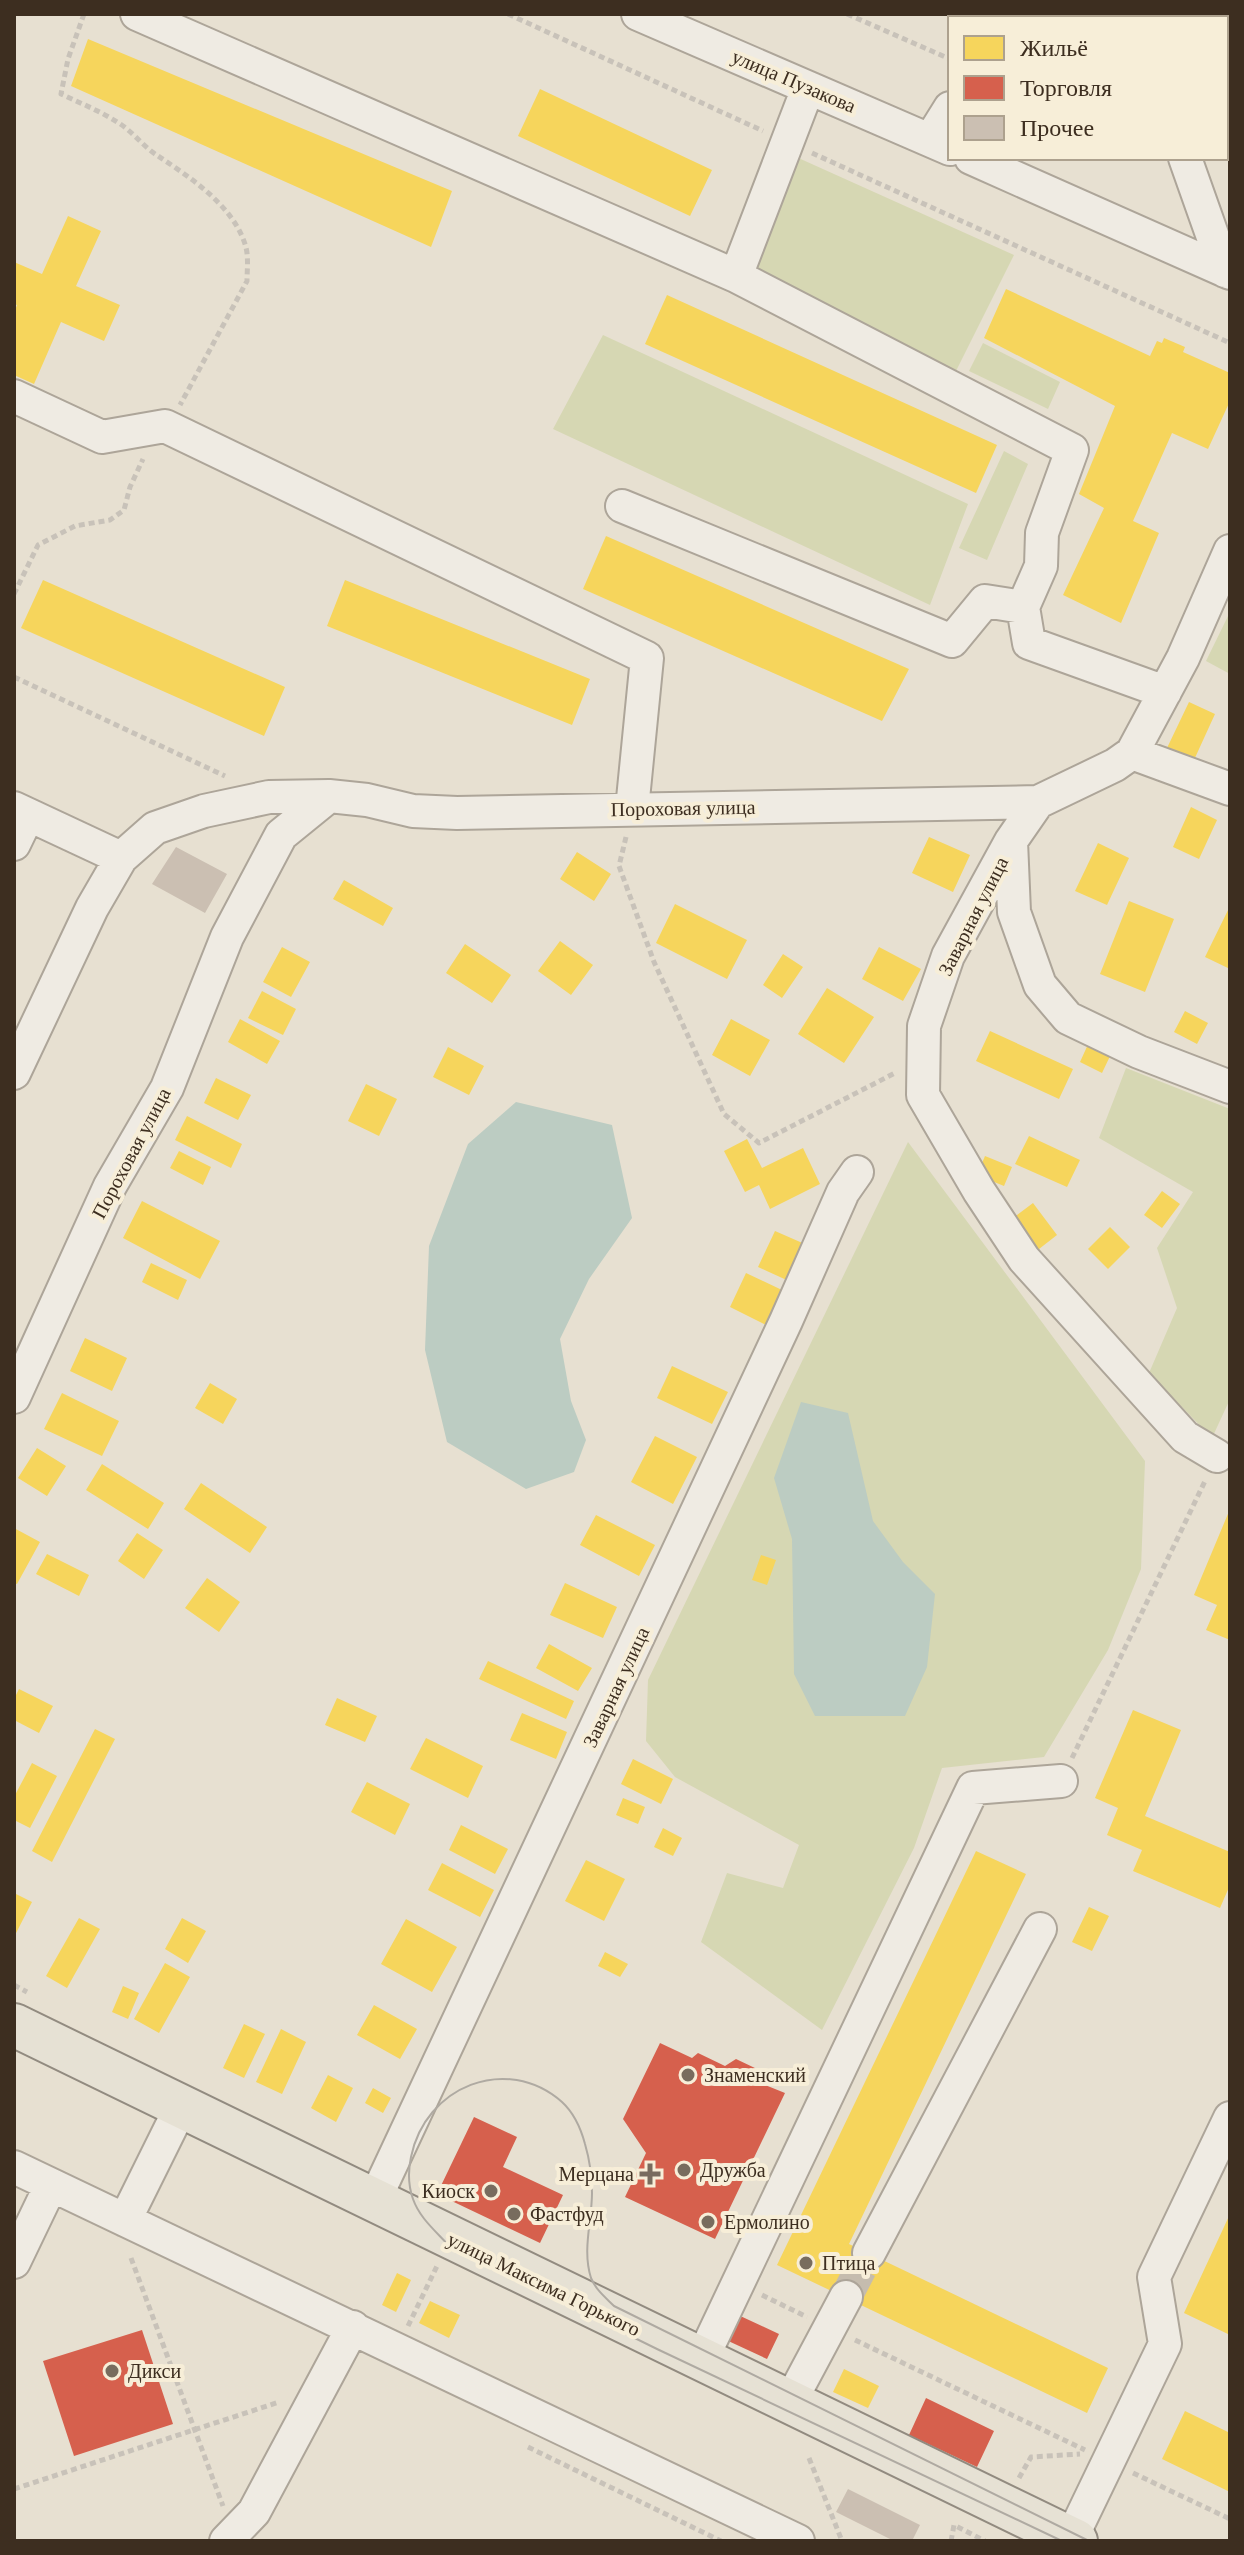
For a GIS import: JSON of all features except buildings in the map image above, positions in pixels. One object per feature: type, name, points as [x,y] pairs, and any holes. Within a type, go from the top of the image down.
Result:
[{"type":"main road","name":"улица Максима Горького","points":[[14,2025],[790,2402],[1060,2537]]},
{"type":"street","points":[[137,14],[189,25],[736,276],[1072,450],[1042,533],[1041,566],[1023,607],[1029,643],[1165,692]]},
{"type":"street","name":"улица Пузакова","points":[[638,14],[940,144]]},
{"type":"street","points":[[736,276],[808,88]]},
{"type":"street","points":[[940,144],[948,115]]},
{"type":"street","points":[[975,160],[1227,272]]},
{"type":"street","points":[[1186,160],[1227,272]]},
{"type":"street","points":[[14,396],[102,437],[165,426],[647,658],[632,809]]},
{"type":"street","points":[[622,506],[952,641],[985,601],[1023,607]]},
{"type":"street","points":[[1230,551],[1183,658],[1132,753],[1230,789]]},
{"type":"street","name":"Заварная улица","points":[[1132,753],[1115,765],[1038,802],[1011,841],[948,956],[924,1026],[923,1095],[979,1191],[1024,1259],[1185,1437],[1217,1456]]},
{"type":"street","name":"Пороховая улица","points":[[14,1397],[110,1186],[167,1088],[227,937],[267,860],[281,835],[329,796]]},
{"type":"street","name":"Пороховая улица","points":[[14,1073],[92,908],[121,858],[155,828],[204,811],[269,797],[329,796],[367,800],[413,811],[457,813],[1038,802]]},
{"type":"street","points":[[14,844],[21,812],[121,858]]},
{"type":"street","name":"Заварная улица","points":[[1011,841],[1014,912],[1040,985],[1068,1018],[1139,1052],[1230,1087]]},
{"type":"street","name":"Заварная улица","points":[[374,2201],[786,1321],[843,1192],[857,1172]]},
{"type":"street","points":[[702,2359],[973,1788],[1061,1781]]},
{"type":"street","points":[[869,2253],[1040,1929]]},
{"type":"street","points":[[125,2220],[181,2107]]},
{"type":"street","points":[[1060,2537],[1108,2461],[1165,2344],[1154,2277],[1230,2118]]},
{"type":"street","points":[[14,2167],[798,2541]]},
{"type":"street","points":[[14,2262],[51,2185]]},
{"type":"street","points":[[790,2402],[846,2297]]},
{"type":"street","points":[[230,2537],[254,2512],[353,2327]]},
{"type":"path","points":[[14,594],[38,545],[75,526],[110,520],[124,510],[130,487],[150,446],[182,403],[247,281],[245,246],[238,230],[214,198],[185,172],[152,152],[119,122],[61,94],[68,59],[84,14]]},
{"type":"path","points":[[508,14],[1230,343]]},
{"type":"path","points":[[847,14],[948,58]]},
{"type":"path","points":[[14,677],[269,797]]},
{"type":"path","points":[[632,809],[619,866],[654,962],[724,1114],[759,1143],[924,1058]]},
{"type":"path","points":[[1061,1781],[1217,1456]]},
{"type":"path","points":[[398,2348],[450,2239]]},
{"type":"path","points":[[131,2258],[195,2430],[230,2537]]},
{"type":"path","points":[[738,2284],[1093,2454],[1031,2457],[1015,2484]]},
{"type":"path","points":[[14,2489],[319,2389]]},
{"type":"path","points":[[809,2458],[842,2541]]},
{"type":"path","points":[[1108,2461],[1230,2519]]},
{"type":"path","points":[[951,2541],[954,2525],[985,2541]]},
{"type":"green space","points":[[794,156],[1014,255],[953,377],[751,267]]},
{"type":"green space","points":[[603,335],[968,504],[930,605],[553,429]]},
{"type":"green space","points":[[983,343],[1060,382],[1048,409],[969,371]]},
{"type":"green space","points":[[1004,451],[1028,464],[987,560],[959,548]]},
{"type":"green space","points":[[1230,612],[1230,674],[1206,661]]},
{"type":"green space","points":[[1126,1068],[1230,1109],[1230,1399],[1212,1438],[1149,1373],[1177,1308],[1157,1248],[1193,1192],[1099,1138]]},
{"type":"green space","points":[[908,1142],[1145,1461],[1141,1569],[1108,1650],[1044,1757],[942,1768],[914,1848],[822,2030],[701,1942],[727,1873],[783,1888],[799,1845],[675,1777],[646,1741],[648,1680]]},
{"type":"shaded area","points":[[516,1102],[612,1125],[632,1218],[589,1279],[560,1339],[571,1401],[586,1440],[574,1472],[526,1489],[447,1442],[425,1350],[429,1246],[468,1144]]},
{"type":"shaded area","points":[[801,1402],[848,1413],[873,1521],[903,1562],[935,1594],[927,1667],[905,1716],[815,1716],[794,1674],[792,1539],[774,1478]]},
{"type":"tunnel","points":[[846,2297],[869,2253]]},
{"type":"tram line","points":[[1062,2541],[450,2247],[429,2225],[413,2199],[409,2173],[419,2133],[433,2112],[450,2096],[471,2085],[493,2079],[517,2080],[540,2087],[566,2106],[583,2138],[592,2187],[588,2267],[595,2286],[614,2306],[1089,2541]]},
{"type":"place","name":"Знаменский","points":[[688,2075]]},
{"type":"place","name":"Дружба","points":[[684,2170]]},
{"type":"place","name":"Мерцана","points":[[650,2174]]},
{"type":"place","name":"Киоск","points":[[491,2191]]},
{"type":"place","name":"Фастфуд","points":[[514,2214]]},
{"type":"place","name":"Ермолино","points":[[708,2222]]},
{"type":"place","name":"Птица","points":[[806,2263]]},
{"type":"place","name":"Дикси","points":[[112,2371]]}]
